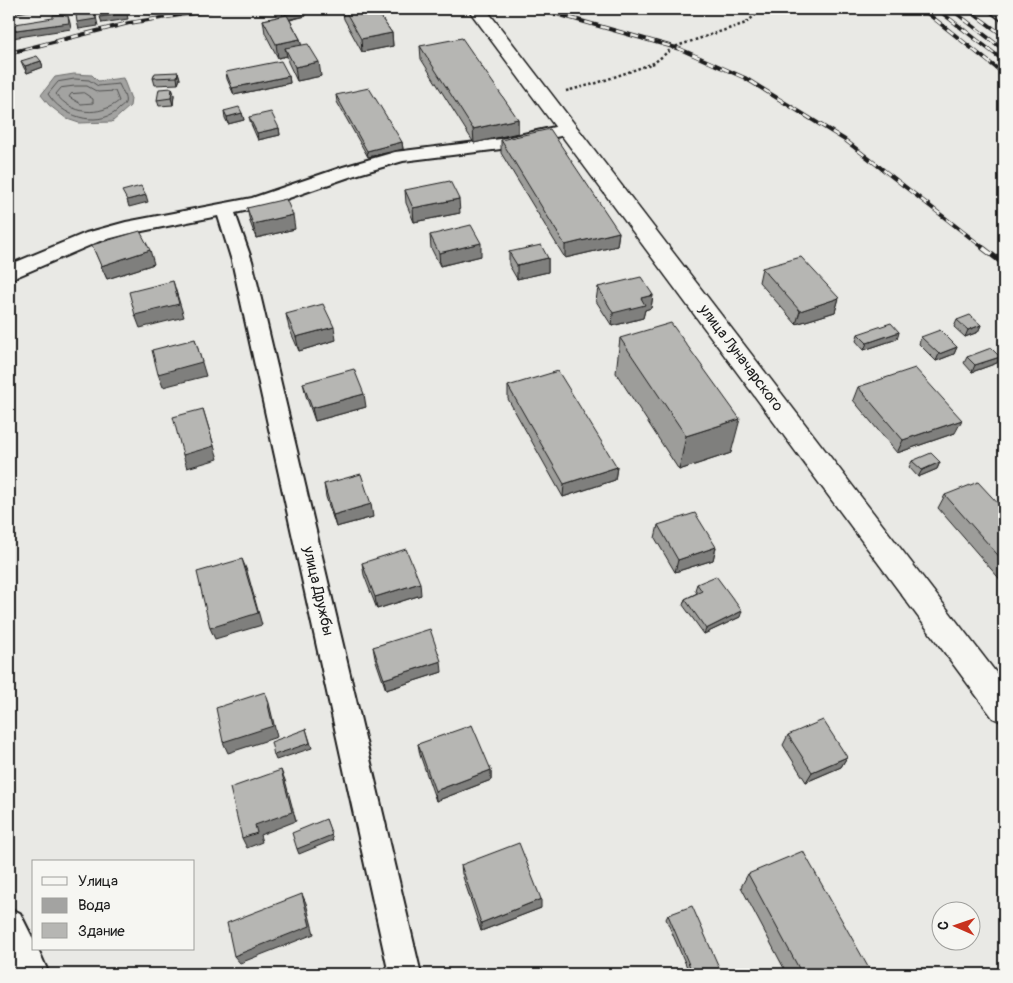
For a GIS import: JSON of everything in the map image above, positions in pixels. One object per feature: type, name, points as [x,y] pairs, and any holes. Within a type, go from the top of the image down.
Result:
[{"type":"street","name":"улица Луначарского","points":[[477,9],[1004,708]]},
{"type":"street","points":[[9,273],[93,238],[126,228],[256,203],[401,156],[501,144],[568,129]]},
{"type":"street","name":"улица Дружбы","points":[[225,210],[242,260],[405,974]]},
{"type":"street","points":[[9,924],[33,974]]},
{"type":"lane","points":[[992,9],[1004,20]]},
{"type":"path","points":[[544,97],[594,84],[654,63],[674,47],[746,22],[762,9]]},
{"type":"water","points":[[74,74],[92,75],[98,81],[123,78],[131,99],[130,106],[112,122],[79,123],[67,119],[49,105],[41,95],[55,77]]},
{"type":"building","points":[[125,9],[126,13],[100,17],[99,11]]},
{"type":"building","points":[[282,9],[304,9],[304,10],[285,14]]},
{"type":"building","points":[[344,9],[375,9],[392,33],[361,39]]},
{"type":"building","points":[[95,12],[96,19],[77,22],[76,15]]},
{"type":"building","points":[[64,14],[68,16],[69,23],[9,31],[9,25],[53,18],[53,15]]},
{"type":"building","points":[[287,15],[300,39],[276,44],[263,20]]},
{"type":"building","points":[[462,38],[518,119],[473,129],[420,46]]},
{"type":"building","points":[[308,44],[319,62],[295,67],[285,48]]},
{"type":"building","points":[[37,56],[41,61],[25,66],[21,61]]},
{"type":"building","points":[[281,61],[289,76],[232,88],[226,72]]},
{"type":"building","points":[[178,72],[177,77],[153,78],[155,73]]},
{"type":"building","points":[[172,88],[171,98],[157,100],[159,89]]},
{"type":"building","points":[[369,88],[402,142],[367,151],[336,95]]},
{"type":"building","points":[[239,107],[242,113],[227,117],[224,111]]},
{"type":"building","points":[[271,112],[279,128],[257,133],[249,117]]},
{"type":"building","points":[[550,129],[619,232],[565,245],[501,140]]},
{"type":"building","points":[[450,181],[459,199],[413,208],[405,190]]},
{"type":"building","points":[[141,186],[146,195],[127,200],[122,191]]},
{"type":"building","points":[[286,199],[293,215],[253,224],[247,208]]},
{"type":"building","points":[[471,225],[481,243],[439,253],[430,235]]},
{"type":"building","points":[[140,231],[150,250],[101,266],[92,245]]},
{"type":"building","points":[[541,245],[548,258],[517,265],[509,252]]},
{"type":"building","points":[[801,257],[839,298],[800,311],[762,268]]},
{"type":"building","points":[[641,277],[653,295],[641,298],[645,305],[613,313],[598,287]]},
{"type":"building","points":[[173,281],[179,304],[135,315],[129,292]]},
{"type":"building","points":[[323,304],[334,327],[296,337],[286,314]]},
{"type":"building","points":[[970,315],[981,325],[968,330],[957,320]]},
{"type":"building","points":[[671,323],[740,419],[686,436],[620,338]]},
{"type":"building","points":[[891,323],[899,332],[867,343],[858,334]]},
{"type":"building","points":[[940,330],[957,347],[939,354],[921,337]]},
{"type":"building","points":[[195,339],[202,362],[158,374],[152,350]]},
{"type":"building","points":[[991,348],[1000,357],[975,365],[967,357]]},
{"type":"building","points":[[915,368],[962,420],[903,440],[858,387]]},
{"type":"building","points":[[354,369],[364,394],[312,408],[303,383]]},
{"type":"building","points":[[558,371],[617,467],[564,484],[508,386]]},
{"type":"building","points":[[203,409],[214,446],[183,455],[173,417]]},
{"type":"building","points":[[931,453],[940,462],[922,470],[912,461]]},
{"type":"building","points":[[361,474],[371,504],[333,515],[324,484]]},
{"type":"building","points":[[978,482],[1004,510],[1004,562],[945,495]]},
{"type":"building","points":[[695,513],[716,547],[678,560],[658,525]]},
{"type":"building","points":[[406,549],[420,583],[375,597],[362,563]]},
{"type":"building","points":[[242,559],[258,613],[210,628],[197,572]]},
{"type":"building","points":[[716,576],[742,611],[706,629],[685,599],[702,591],[697,584]]},
{"type":"building","points":[[430,629],[441,661],[384,679],[373,647]]},
{"type":"building","points":[[265,692],[273,726],[223,742],[216,708]]},
{"type":"building","points":[[823,720],[847,757],[812,772],[788,735]]},
{"type":"building","points":[[472,725],[491,770],[435,791],[418,744]]},
{"type":"building","points":[[306,729],[310,743],[274,755],[271,742]]},
{"type":"building","points":[[281,770],[292,812],[255,825],[257,833],[242,838],[230,788]]},
{"type":"building","points":[[326,819],[332,835],[297,849],[292,833]]},
{"type":"building","points":[[519,843],[541,899],[481,923],[461,865]]},
{"type":"building","points":[[803,851],[872,974],[802,974],[748,874]]},
{"type":"building","points":[[302,894],[310,926],[234,956],[227,923]]},
{"type":"building","points":[[692,906],[722,974],[693,974],[668,915]]},
{"type":"railway","points":[[9,53],[129,23],[219,9]]},
{"type":"railway","points":[[539,9],[680,49],[745,78],[845,140],[985,249]]},
{"type":"railway","points":[[922,9],[1004,74]]},
{"type":"railway","points":[[937,9],[1004,61]]},
{"type":"railway","points":[[951,9],[1004,50]]},
{"type":"railway","points":[[967,9],[1004,36]]},
{"type":"railway","points":[[983,248],[1004,264]]}]
